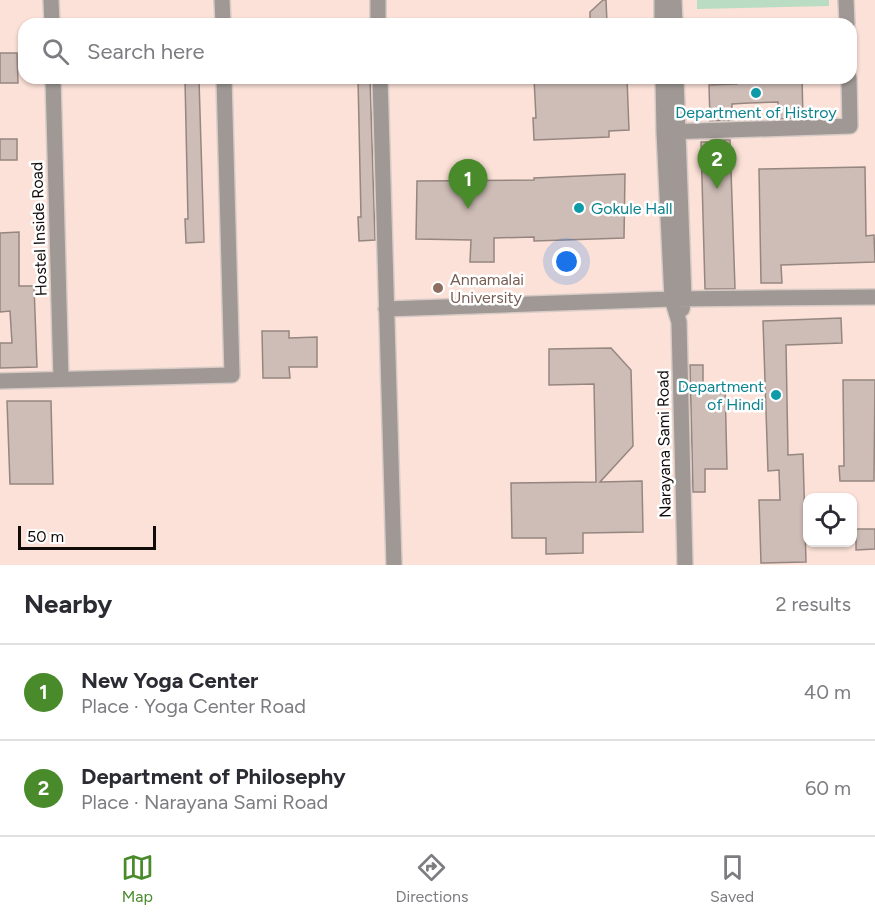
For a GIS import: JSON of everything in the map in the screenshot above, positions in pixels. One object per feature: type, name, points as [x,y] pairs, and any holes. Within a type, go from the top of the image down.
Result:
[{"type":"street","points":[[51,0],[52,18]]},
{"type":"street","points":[[222,0],[223,18]]},
{"type":"street","points":[[378,0],[378,18]]},
{"type":"street","points":[[662,0],[662,18]]},
{"type":"street","points":[[674,0],[675,18]]},
{"type":"street","points":[[846,0],[847,18]]},
{"type":"street","name":"Hostel Inside Road","points":[[53,84],[61,380]]},
{"type":"street","points":[[0,381],[232,375],[224,84]]},
{"type":"street","points":[[380,84],[394,565]]},
{"type":"street","name":"Narayana Sami Road","points":[[664,84],[671,132],[679,322],[685,565]]},
{"type":"street","name":"Narayana Sami Road","points":[[671,132],[675,84]]},
{"type":"street","points":[[671,132],[850,126],[849,84]]},
{"type":"street","points":[[386,309],[678,299],[875,297]]},
{"type":"shaded area","name":"Annamalai University","points":[[0,0],[875,0],[875,565],[0,565]]},
{"type":"green space","points":[[697,0],[829,0],[829,6],[697,9]]},
{"type":"building","points":[[606,0],[607,18],[590,18],[590,12]]},
{"type":"building","points":[[0,53],[17,53],[18,83],[0,83]]},
{"type":"building","points":[[185,84],[199,84],[204,242],[186,243],[185,219],[188,219]]},
{"type":"building","points":[[358,84],[370,84],[375,240],[359,241],[358,217],[361,217]]},
{"type":"building","points":[[534,84],[627,84],[629,130],[609,131],[609,137],[534,140],[533,118],[536,118]]},
{"type":"building","name":"Department of Histroy","points":[[802,84],[803,118],[779,119],[778,102],[732,104],[732,120],[710,121],[709,85]]},
{"type":"building","points":[[0,139],[17,139],[17,160],[0,160]]},
{"type":"building","points":[[711,140],[730,140],[735,289],[705,289],[701,142],[711,142]]},
{"type":"building","points":[[865,167],[866,236],[874,235],[875,262],[781,265],[782,283],[761,283],[759,169]]},
{"type":"building","points":[[625,174],[624,238],[534,241],[534,237],[494,238],[494,262],[470,262],[471,240],[416,239],[417,181],[534,180],[534,178]]},
{"type":"building","points":[[19,232],[19,286],[34,286],[37,367],[0,368],[0,343],[12,343],[10,311],[0,312],[0,233]]},
{"type":"building","points":[[841,318],[842,343],[786,345],[788,455],[803,454],[803,547],[806,547],[806,562],[761,563],[759,500],[780,500],[779,470],[768,471],[763,321]]},
{"type":"building","points":[[262,331],[289,331],[289,338],[317,337],[317,367],[289,367],[290,378],[263,378]]},
{"type":"building","points":[[611,348],[631,370],[633,446],[600,482],[642,481],[643,532],[583,533],[583,553],[546,554],[546,538],[512,538],[511,483],[596,482],[594,384],[549,385],[549,349]]},
{"type":"building","points":[[690,365],[703,365],[703,386],[725,385],[727,469],[705,469],[705,492],[693,492]]},
{"type":"building","points":[[843,380],[875,380],[874,481],[840,481],[839,466],[844,466]]},
{"type":"building","points":[[7,401],[51,401],[53,484],[10,484]]},
{"type":"building","points":[[857,529],[875,529],[875,549],[856,550]]},
{"type":"place","name":"Department of Histroy","points":[[756,93]]},
{"type":"place","name":"Department of Philosephy","points":[[717,189]]},
{"type":"place","name":"Gokule Hall","points":[[579,208]]},
{"type":"place","name":"New Yoga Center","points":[[468,209]]},
{"type":"place","name":"Annamalai University","points":[[438,288]]},
{"type":"place","name":"Department of Hindi","points":[[776,395]]}]
